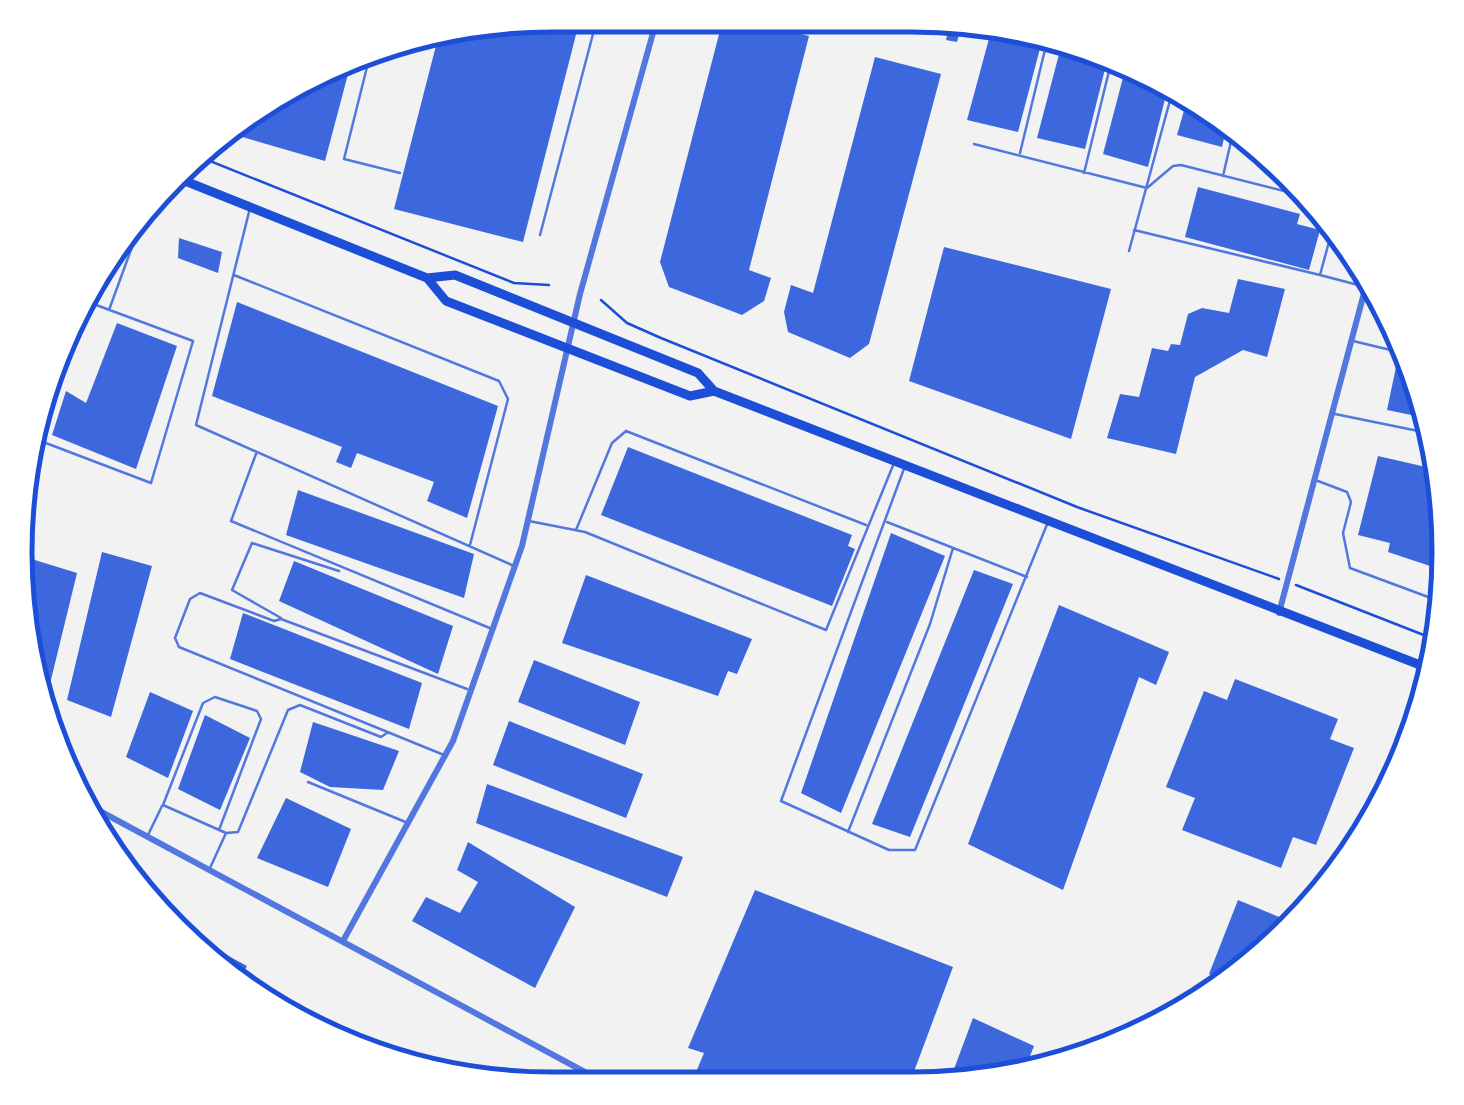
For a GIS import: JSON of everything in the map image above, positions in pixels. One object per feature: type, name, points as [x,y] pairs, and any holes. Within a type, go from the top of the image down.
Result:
[{"type":"main road","points":[[188,182],[426,278],[455,276],[575,323],[698,373],[714,392],[1048,520],[1279,614],[1419,665]]},
{"type":"main road","points":[[426,278],[446,301],[690,396],[714,392]]},
{"type":"street","points":[[343,940],[445,756],[515,566],[653,32]]},
{"type":"street","points":[[1279,614],[1364,297]]},
{"type":"street","points":[[102,812],[585,1072]]},
{"type":"lane","points":[[540,236],[594,32]]},
{"type":"lane","points":[[1019,156],[1045,50]]},
{"type":"lane","points":[[368,67],[344,159],[400,173]]},
{"type":"lane","points":[[1084,174],[1110,72]]},
{"type":"lane","points":[[1129,251],[1170,101]]},
{"type":"lane","points":[[1223,176],[1231,143]]},
{"type":"lane","points":[[974,144],[1147,188]]},
{"type":"lane","points":[[1147,188],[1172,166],[1284,191]]},
{"type":"lane","points":[[250,207],[196,426],[515,566]]},
{"type":"lane","points":[[1134,230],[1320,276],[1354,280]]},
{"type":"lane","points":[[1320,276],[1329,243]]},
{"type":"lane","points":[[109,310],[132,247]]},
{"type":"lane","points":[[234,275],[499,381],[508,399],[470,546]]},
{"type":"lane","points":[[44,442],[150,482],[194,341],[95,305]]},
{"type":"lane","points":[[1352,341],[1390,350]]},
{"type":"lane","points":[[1334,414],[1417,431]]},
{"type":"lane","points":[[576,530],[612,443],[626,431],[868,525]]},
{"type":"lane","points":[[256,452],[231,522],[340,570],[492,629]]},
{"type":"lane","points":[[528,520],[576,530],[826,630],[868,525],[900,463]]},
{"type":"lane","points":[[900,463],[885,522],[782,801],[902,853],[916,850],[1048,520]]},
{"type":"lane","points":[[1317,480],[1347,492],[1351,502],[1343,533],[1350,568],[1429,598]]},
{"type":"lane","points":[[885,522],[1027,577]]},
{"type":"lane","points":[[340,570],[336,572],[252,543],[232,590],[281,619],[471,690]]},
{"type":"lane","points":[[848,832],[930,624],[952,548]]},
{"type":"lane","points":[[281,619],[274,621],[193,594],[176,644],[445,756]]},
{"type":"lane","points":[[148,836],[204,704],[216,697],[257,711],[261,719],[220,830]]},
{"type":"lane","points":[[162,805],[220,830],[238,832],[284,715],[293,706],[380,737],[388,733]]},
{"type":"lane","points":[[308,782],[409,824]]},
{"type":"lane","points":[[210,869],[226,832]]},
{"type":"path","points":[[211,161],[514,283],[549,285]]},
{"type":"path","points":[[601,300],[627,323],[661,338],[1093,513],[1261,573]]},
{"type":"path","points":[[1306,589],[1425,636]]},
{"type":"building","points":[[577,32],[523,242],[394,209],[436,46],[485,37]]},
{"type":"building","points":[[720,32],[793,32],[809,36],[749,270],[771,278],[764,301],[742,315],[669,287],[660,262]]},
{"type":"building","points":[[947,34],[959,35],[957,42],[946,40]]},
{"type":"building","points":[[989,38],[1040,49],[1018,132],[967,120]]},
{"type":"building","points":[[1059,54],[1105,70],[1085,149],[1037,138]]},
{"type":"building","points":[[875,57],[941,74],[869,344],[850,358],[788,332],[784,312],[791,285],[813,293]]},
{"type":"building","points":[[348,75],[325,161],[241,137],[292,102]]},
{"type":"building","points":[[1123,78],[1165,98],[1148,167],[1103,154]]},
{"type":"building","points":[[1184,110],[1224,137],[1222,147],[1177,135]]},
{"type":"building","points":[[1198,187],[1300,214],[1297,224],[1320,231],[1309,270],[1185,237]]},
{"type":"building","points":[[179,238],[222,252],[218,273],[178,258]]},
{"type":"building","points":[[944,247],[1111,289],[1071,439],[909,381]]},
{"type":"building","points":[[1238,279],[1285,289],[1267,357],[1243,350],[1195,377],[1176,454],[1107,438],[1120,394],[1139,397],[1152,348],[1168,351],[1171,344],[1180,345],[1188,314],[1202,308],[1229,313]]},
{"type":"building","points":[[237,302],[498,406],[467,518],[427,501],[434,482],[357,453],[351,468],[336,462],[342,447],[212,396]]},
{"type":"building","points":[[117,323],[177,346],[136,469],[52,435],[66,391],[86,403]]},
{"type":"building","points":[[1396,365],[1413,415],[1387,410]]},
{"type":"building","points":[[628,447],[852,535],[848,546],[855,549],[832,606],[601,515]]},
{"type":"building","points":[[1378,456],[1424,467],[1431,566],[1388,552],[1390,543],[1358,535]]},
{"type":"building","points":[[298,490],[474,554],[464,598],[286,535]]},
{"type":"building","points":[[891,533],[945,556],[841,813],[801,793]]},
{"type":"building","points":[[102,552],[152,566],[111,717],[67,700]]},
{"type":"building","points":[[32,559],[77,573],[50,685],[37,620]]},
{"type":"building","points":[[294,561],[453,626],[438,674],[279,601]]},
{"type":"building","points":[[974,570],[1013,584],[910,837],[872,824]]},
{"type":"building","points":[[586,575],[752,639],[737,674],[728,671],[718,696],[562,643]]},
{"type":"building","points":[[1059,605],[1169,652],[1156,685],[1139,677],[1063,890],[968,844]]},
{"type":"building","points":[[243,613],[422,683],[409,729],[230,659]]},
{"type":"building","points":[[534,660],[640,702],[625,745],[518,702]]},
{"type":"building","points":[[1235,679],[1338,719],[1330,739],[1354,748],[1316,845],[1293,837],[1281,868],[1182,830],[1195,798],[1166,787],[1204,691],[1227,700]]},
{"type":"building","points":[[150,692],[193,711],[168,778],[126,757]]},
{"type":"building","points":[[205,715],[250,738],[220,810],[178,789]]},
{"type":"building","points":[[509,721],[643,774],[626,818],[493,765]]},
{"type":"building","points":[[313,722],[399,751],[383,790],[330,787],[300,772]]},
{"type":"building","points":[[487,784],[683,857],[667,897],[476,823]]},
{"type":"building","points":[[286,798],[351,829],[328,887],[257,858]]},
{"type":"building","points":[[468,842],[575,907],[535,988],[412,921],[426,897],[460,913],[478,882],[457,870]]},
{"type":"building","points":[[755,890],[953,967],[914,1072],[696,1072],[704,1053],[688,1048]]},
{"type":"building","points":[[1238,900],[1281,918],[1228,965],[1213,976],[1209,974]]},
{"type":"building","points":[[220,951],[247,966],[244,971]]},
{"type":"building","points":[[973,1018],[1034,1046],[1029,1059],[953,1070]]}]
